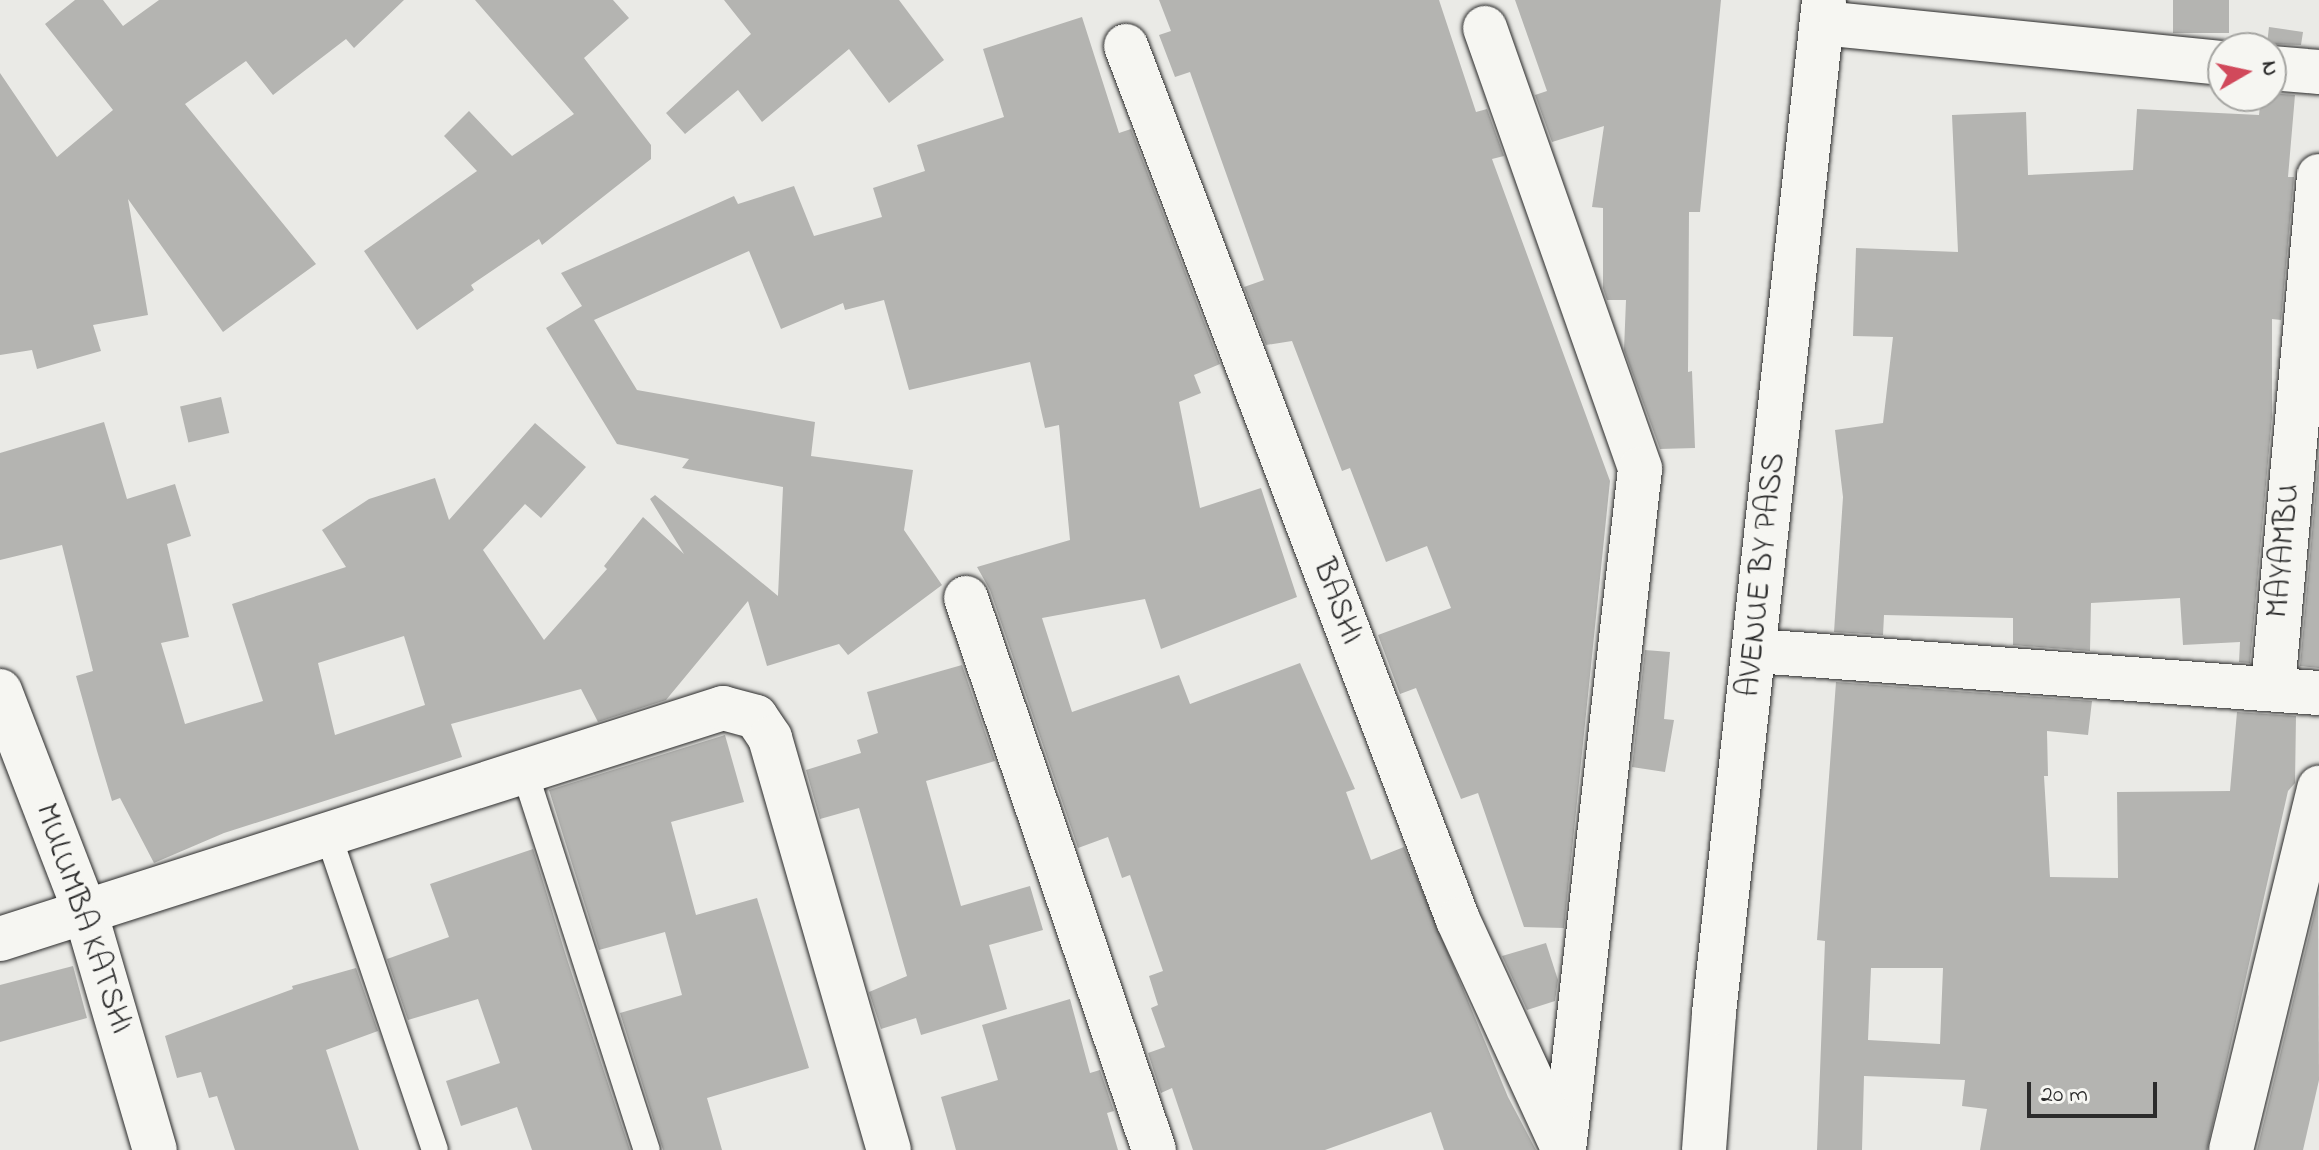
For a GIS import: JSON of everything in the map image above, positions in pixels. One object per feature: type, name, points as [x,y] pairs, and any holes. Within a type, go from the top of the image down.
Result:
[{"type":"main road","points":[[1823,11],[2207,61]]},
{"type":"main road","name":"AVENUE BY PASS","points":[[1704,1150],[1714,1013],[1756,651],[1823,11]]},
{"type":"main road","name":"BASHI","points":[[1485,28],[1640,469],[1564,1150]]},
{"type":"main road","name":"BASHI","points":[[1126,46],[1458,920],[1564,1150]]},
{"type":"main road","points":[[2287,69],[2319,72]]},
{"type":"main road","name":"MAYAMBU","points":[[2273,687],[2319,176]]},
{"type":"main road","points":[[966,598],[1154,1150]]},
{"type":"main road","points":[[1756,651],[2273,687],[2319,693]]},
{"type":"main road","name":"MULUMBA KATSHI","points":[[0,691],[85,911],[155,1150]]},
{"type":"main road","points":[[0,939],[329,837],[723,708],[756,717],[770,738],[889,1150]]},
{"type":"main road","points":[[2231,1150],[2319,788]]},
{"type":"lane","points":[[525,773],[647,1150]]},
{"type":"lane","points":[[329,837],[435,1150]]},
{"type":"building","points":[[75,0],[103,0],[123,26],[159,0],[404,0],[354,48],[346,39],[273,95],[246,61],[185,104],[316,264],[223,332],[128,199],[148,315],[93,325],[101,351],[37,369],[32,350],[0,355],[0,73],[57,157],[113,110],[45,24]]},
{"type":"building","points":[[475,0],[613,0],[629,18],[584,58],[651,145],[651,159],[542,245],[539,239],[471,285],[474,290],[417,330],[364,251],[477,171],[444,136],[469,111],[512,156],[574,114]]},
{"type":"building","points":[[724,0],[899,0],[944,60],[889,103],[849,49],[762,122],[738,90],[685,134],[666,113],[751,34]]},
{"type":"building","points":[[1159,0],[1439,0],[1476,112],[1487,109],[1504,156],[1492,159],[1610,481],[1564,928],[1524,927],[1478,793],[1461,799],[1416,688],[1400,694],[1378,635],[1451,608],[1427,546],[1386,562],[1350,468],[1342,471],[1292,341],[1266,345],[1244,287],[1264,280],[1190,72],[1175,77],[1159,35],[1171,31]]},
{"type":"building","points":[[1515,0],[1721,0],[1700,212],[1689,212],[1688,372],[1692,371],[1695,448],[1660,449],[1624,350],[1626,300],[1607,300],[1603,288],[1603,208],[1592,207],[1604,126],[1552,142],[1535,95],[1547,91]]},
{"type":"building","points":[[2173,0],[2229,0],[2229,32],[2173,33]]},
{"type":"building","points":[[1082,17],[1119,133],[1131,129],[1220,364],[1194,375],[1201,393],[1179,402],[1200,508],[1261,488],[1297,597],[1161,649],[1145,599],[1042,618],[1072,712],[1179,675],[1190,704],[1300,663],[1355,789],[1346,792],[1371,860],[1404,847],[1508,1097],[1536,1150],[1444,1150],[1431,1112],[1325,1150],[1193,1150],[1172,1088],[1161,1093],[1148,1053],[1165,1047],[1151,1008],[1158,1005],[1149,976],[1163,971],[1130,875],[1122,878],[1108,837],[1078,848],[990,590],[977,567],[1070,540],[1059,425],[1045,428],[1030,362],[909,390],[884,300],[845,310],[843,303],[781,329],[749,251],[594,320],[637,390],[815,422],[811,456],[913,470],[904,530],[942,585],[848,655],[839,644],[767,666],[748,601],[666,700],[598,722],[581,689],[451,724],[462,757],[224,833],[154,863],[120,798],[112,801],[76,676],[93,671],[62,545],[0,560],[0,453],[104,422],[127,499],[175,484],[191,536],[167,544],[189,637],[161,643],[185,724],[263,701],[232,604],[346,567],[322,530],[369,499],[435,478],[449,520],[535,423],[586,467],[541,518],[525,504],[483,550],[544,640],[607,569],[604,566],[643,517],[684,554],[650,499],[655,495],[778,596],[783,487],[682,468],[689,459],[617,444],[546,328],[582,306],[561,273],[734,196],[738,204],[794,186],[814,236],[882,217],[873,188],[925,171],[917,145],[1004,117],[983,49]],"holes":[[[404,636],[425,705],[335,735],[318,663]]]},
{"type":"building","points":[[2269,27],[2303,32],[2301,45],[2287,45],[2287,32],[2268,32]]},
{"type":"building","points":[[2287,94],[2295,95],[2288,177],[2294,177],[2281,320],[2272,319],[2272,417],[2250,663],[2239,662],[2240,642],[2183,645],[2180,598],[2091,603],[2090,651],[2013,645],[2013,618],[1884,615],[1883,635],[1834,632],[1843,497],[1835,430],[1883,423],[1893,337],[1853,336],[1856,248],[1958,252],[1952,115],[2026,112],[2028,175],[2133,170],[2137,109],[2259,115],[2259,112],[2287,112]]},
{"type":"building","points":[[221,397],[229,433],[188,442],[180,406]]},
{"type":"building","points":[[2319,455],[2319,668],[2300,666]]},
{"type":"building","points":[[1645,650],[1670,652],[1664,719],[1674,720],[1665,772],[1632,767]]},
{"type":"building","points":[[962,665],[995,761],[926,781],[961,906],[1030,886],[1043,930],[989,945],[1007,1009],[921,1035],[916,1018],[881,1029],[869,992],[907,976],[859,808],[820,819],[806,770],[861,753],[857,740],[878,733],[867,692]]},
{"type":"building","points":[[1836,682],[2092,701],[2088,735],[2047,731],[2048,776],[2044,776],[2050,877],[2118,878],[2117,792],[2230,791],[2237,712],[2296,716],[2295,783],[2288,791],[2207,1150],[1980,1150],[1987,1109],[1962,1106],[1965,1080],[1864,1076],[1862,1150],[1817,1150],[1825,941],[1817,940]],"holes":[[[1871,968],[1943,968],[1940,1044],[1868,1040]]]},
{"type":"building","points":[[725,735],[744,802],[671,822],[696,915],[757,898],[809,1068],[707,1098],[722,1150],[663,1150],[620,1013],[682,995],[665,932],[599,950],[549,790]]},
{"type":"building","points":[[533,849],[630,1150],[532,1150],[517,1107],[461,1126],[446,1081],[500,1063],[478,999],[408,1020],[387,959],[449,937],[430,884]]},
{"type":"building","points":[[2318,898],[2319,1080],[2303,1150],[2257,1150]]},
{"type":"building","points":[[1546,943],[1558,980],[1555,1001],[1527,1010],[1502,956]]},
{"type":"building","points":[[73,966],[87,1018],[0,1042],[0,985]]},
{"type":"building","points":[[356,968],[378,1031],[326,1050],[359,1150],[235,1150],[217,1096],[209,1098],[201,1072],[177,1078],[165,1036],[293,989],[292,986]]},
{"type":"building","points":[[1070,999],[1090,1073],[1100,1070],[1114,1111],[1107,1113],[1118,1150],[956,1150],[941,1097],[998,1080],[982,1025]]}]
